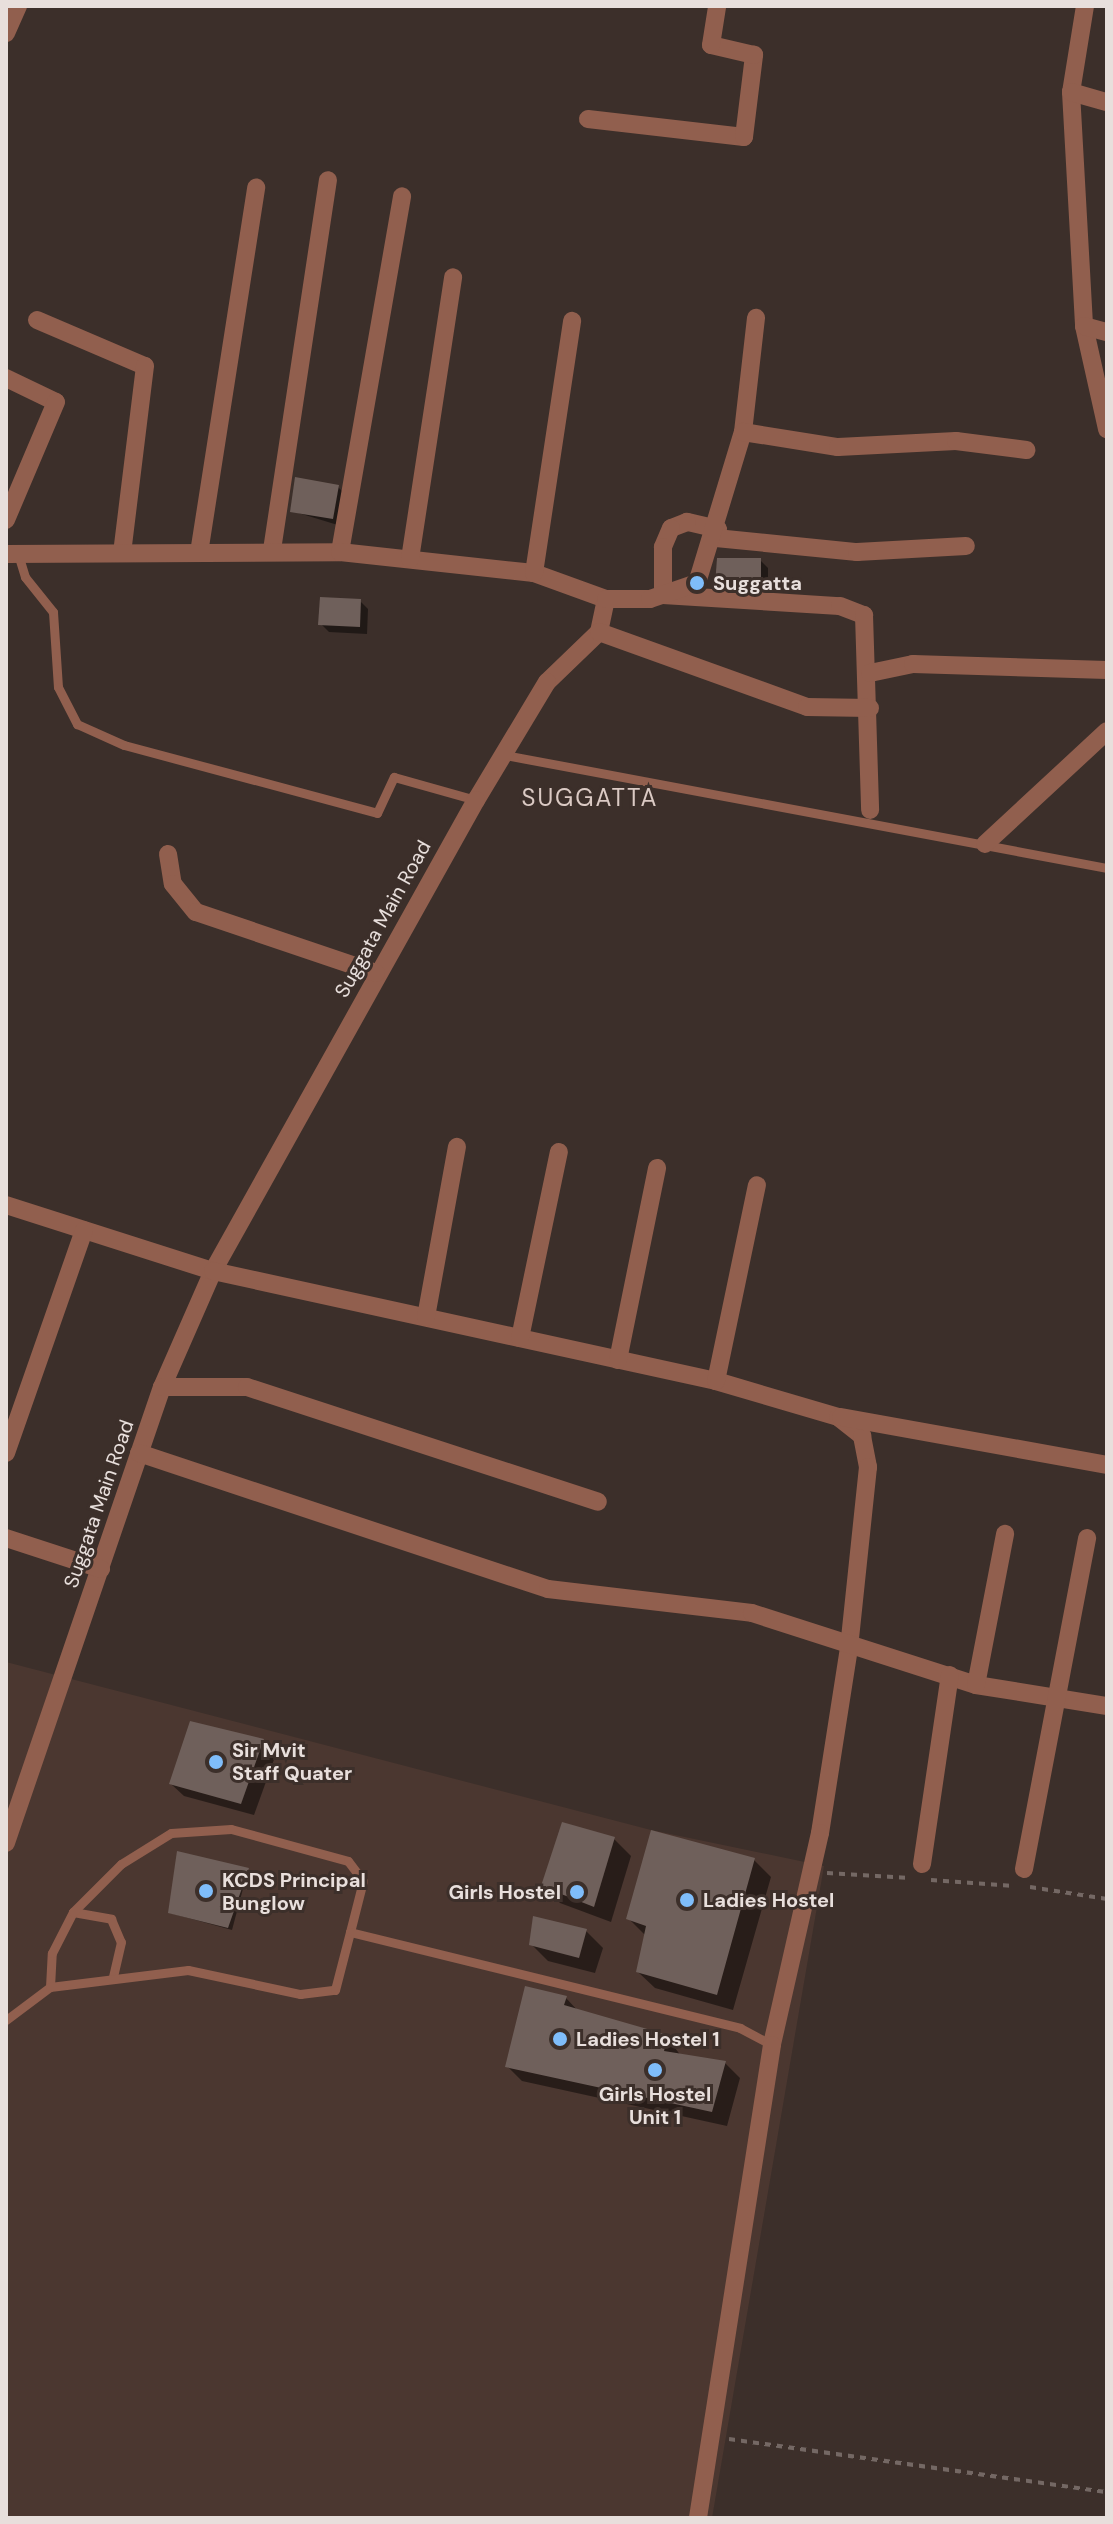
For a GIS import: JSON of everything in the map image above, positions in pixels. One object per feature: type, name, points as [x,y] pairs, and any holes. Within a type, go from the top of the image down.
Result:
[{"type":"street","points":[[6,33],[18,6]]},
{"type":"street","points":[[588,119],[744,137],[754,55],[711,45],[717,6]]},
{"type":"street","points":[[1085,6],[1071,92],[1084,326],[1107,429]]},
{"type":"street","points":[[1071,92],[1107,102]]},
{"type":"street","points":[[272,550],[328,180]]},
{"type":"street","points":[[199,553],[256,187]]},
{"type":"street","points":[[340,552],[402,196]]},
{"type":"street","points":[[410,559],[453,277]]},
{"type":"street","points":[[663,595],[697,583],[717,533],[743,432],[756,318]]},
{"type":"street","points":[[37,320],[145,366],[122,553]]},
{"type":"street","points":[[534,573],[572,321]]},
{"type":"street","points":[[1084,326],[1107,332]]},
{"type":"street","points":[[6,378],[56,402],[6,520]]},
{"type":"street","points":[[743,432],[838,447],[956,441],[1026,450]]},
{"type":"street","points":[[663,595],[663,547],[671,528],[687,522],[717,533],[857,552],[966,546]]},
{"type":"street","points":[[12,554],[272,550],[340,552],[534,573],[606,599],[663,595],[857,610],[870,625],[870,810]]},
{"type":"street","points":[[606,599],[599,632],[807,707],[870,708]]},
{"type":"street","name":"Suggata Main Road","points":[[6,1843],[162,1387],[213,1271],[298,1129],[376,973],[547,682],[599,632]]},
{"type":"street","points":[[870,673],[913,664],[1107,670]]},
{"type":"street","points":[[985,844],[1107,731]]},
{"type":"street","points":[[168,854],[173,884],[196,912],[376,973]]},
{"type":"street","points":[[426,1317],[457,1147]]},
{"type":"street","points":[[520,1338],[559,1152]]},
{"type":"street","points":[[618,1360],[657,1168]]},
{"type":"street","points":[[716,1381],[757,1185]]},
{"type":"street","points":[[6,1205],[213,1271],[716,1381],[838,1417],[1107,1465]]},
{"type":"street","points":[[6,1453],[84,1230]]},
{"type":"street","points":[[162,1387],[247,1387],[598,1502]]},
{"type":"street","points":[[698,2518],[772,2045],[810,1871],[849,1648],[868,1467],[862,1436],[838,1417]]},
{"type":"street","points":[[139,1453],[548,1589],[752,1613],[849,1648],[976,1685],[1107,1706]]},
{"type":"street","points":[[976,1685],[1005,1534]]},
{"type":"street","points":[[6,1538],[101,1569]]},
{"type":"street","points":[[1024,1869],[1087,1538]]},
{"type":"street","points":[[922,1864],[950,1675]]},
{"type":"lane","points":[[12,554],[25,577],[53,612],[58,687],[77,724],[124,745],[377,813],[394,777],[476,800]]},
{"type":"lane","points":[[505,755],[1107,868]]},
{"type":"lane","points":[[6,2020],[50,1987],[188,1970],[300,1994],[335,1990],[363,1881],[348,1861],[231,1829],[171,1833],[121,1864],[73,1912],[52,1953],[50,1987]]},
{"type":"lane","points":[[73,1912],[111,1919],[121,1942],[113,1978]]},
{"type":"lane","points":[[350,1932],[740,2028],[772,2045]]},
{"type":"path","points":[[810,1871],[1107,1899]]},
{"type":"path","points":[[711,2437],[1107,2492]]},
{"type":"shaded area","points":[[6,1662],[651,1830],[824,1866],[712,2518],[6,2518]]},
{"type":"building","points":[[295,477],[339,485],[333,519],[290,512]]},
{"type":"building","points":[[717,558],[761,558],[761,589],[715,586]]},
{"type":"building","points":[[320,597],[361,599],[360,627],[318,625]]},
{"type":"building","name":"Sir Mvit Staff Quater","points":[[190,1721],[264,1739],[241,1804],[169,1784]]},
{"type":"building","name":"Girls Hostel","points":[[562,1822],[615,1837],[594,1907],[541,1886]]},
{"type":"building","name":"Ladies Hostel","points":[[651,1830],[755,1858],[717,1995],[636,1972],[646,1926],[626,1919]]},
{"type":"building","name":"KCDS Principal Bunglow","points":[[177,1851],[249,1868],[228,1928],[168,1913]]},
{"type":"building","points":[[533,1916],[587,1929],[579,1958],[529,1945]]},
{"type":"building","points":[[525,1986],[567,1996],[564,2005],[668,2035],[664,2051],[726,2061],[712,2112],[505,2067]]},
{"type":"place","name":"Suggatta","points":[[697,583]]},
{"type":"place","name":"Sir Mvit Staff Quater","points":[[216,1762]]},
{"type":"place","name":"KCDS Principal Bunglow","points":[[206,1891]]},
{"type":"place","name":"Girls Hostel","points":[[577,1892]]},
{"type":"place","name":"Ladies Hostel","points":[[687,1900]]},
{"type":"place","name":"Ladies Hostel 1","points":[[560,2039]]},
{"type":"place","name":"Girls Hostel Unit 1","points":[[655,2070]]},
{"type":"district","name":"SUGGATTA","points":[[590,798]]}]
